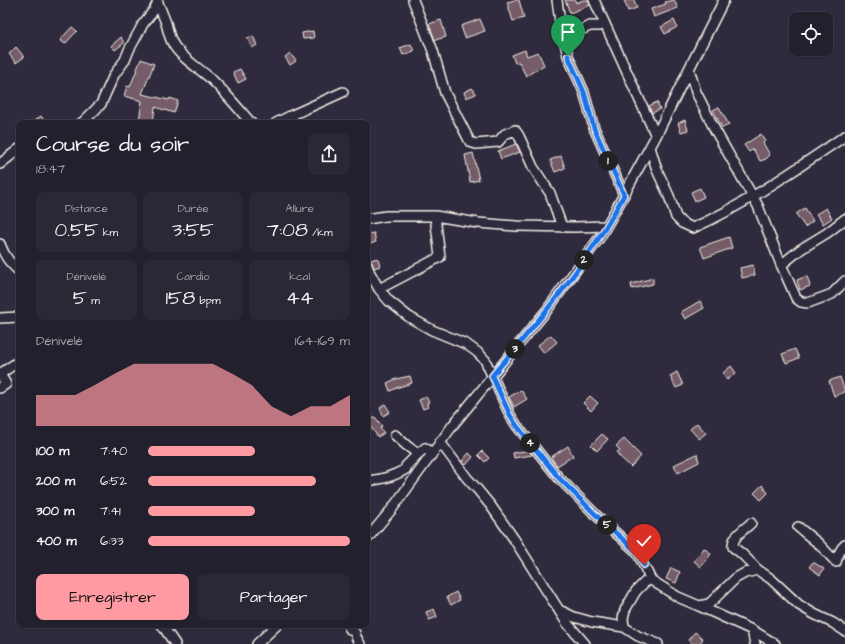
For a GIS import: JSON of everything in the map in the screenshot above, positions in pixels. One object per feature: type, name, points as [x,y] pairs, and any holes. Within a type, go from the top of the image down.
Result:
[{"type":"street","points":[[413,0],[433,51],[445,93],[470,142],[476,144],[498,142],[505,134],[515,130],[533,167],[550,193],[562,227]]},
{"type":"street","points":[[557,0],[560,22],[568,56],[584,92],[594,128],[624,195]]},
{"type":"street","points":[[594,0],[656,136]]},
{"type":"street","points":[[370,535],[392,509],[453,425],[547,310],[587,256],[624,195],[656,136],[724,0]]},
{"type":"street","points":[[85,120],[101,104],[114,75],[125,60],[143,24],[160,2]]},
{"type":"street","points":[[160,2],[173,44],[183,56],[215,83],[248,120]]},
{"type":"street","points":[[564,37],[590,26],[600,26],[604,23]]},
{"type":"street","points":[[689,69],[696,92],[715,130],[758,206],[781,265],[796,298],[801,302],[808,303],[832,294],[845,281]]},
{"type":"street","points":[[292,120],[343,92]]},
{"type":"street","points":[[650,147],[676,217],[682,223],[693,228],[753,197],[845,136]]},
{"type":"street","points":[[0,164],[16,151]]},
{"type":"street","points":[[370,219],[386,216],[435,216],[478,223],[516,226],[606,226]]},
{"type":"street","points":[[379,289],[440,257],[435,216]]},
{"type":"street","points":[[781,265],[800,249],[845,219]]},
{"type":"street","points":[[0,244],[5,256],[16,268]]},
{"type":"street","points":[[370,273],[379,289],[389,302],[408,317],[432,330],[466,344],[485,360],[510,415],[517,426],[558,477],[597,516],[637,552],[651,580],[678,597],[752,630],[775,644]]},
{"type":"street","points":[[0,318],[16,317]]},
{"type":"street","points":[[0,388],[6,384],[0,374],[16,363]]},
{"type":"street","points":[[395,435],[418,454]]},
{"type":"street","points":[[440,442],[467,478],[491,506],[514,539],[558,610],[584,644]]},
{"type":"street","points":[[370,480],[391,477],[401,472],[406,469],[406,466],[425,448],[432,453]]},
{"type":"street","points":[[751,523],[736,536],[733,542],[733,547],[799,605],[845,631]]},
{"type":"street","points":[[798,527],[819,544],[836,562],[842,548],[845,545]]},
{"type":"street","points":[[699,606],[709,604],[736,578],[746,573],[758,570]]},
{"type":"street","points":[[624,627],[624,610],[636,591],[645,582],[651,580]]},
{"type":"street","points":[[558,610],[574,617],[592,622],[624,627],[638,636],[658,644]]},
{"type":"street","points":[[164,628],[175,644]]},
{"type":"street","points":[[257,644],[274,628]]},
{"type":"street","points":[[350,628],[355,633],[360,644]]},
{"type":"street","points":[[752,630],[755,644]]},
{"type":"building","points":[[519,0],[524,18],[513,21],[507,2]]},
{"type":"building","points":[[565,0],[575,0],[576,3],[583,0],[588,0],[590,5],[570,13]]},
{"type":"building","points":[[624,0],[634,0],[637,8],[628,11]]},
{"type":"building","points":[[674,0],[678,8],[654,17],[651,9],[666,4],[665,2]]},
{"type":"building","points":[[480,19],[485,31],[465,38],[461,26]]},
{"type":"building","points":[[441,20],[446,37],[435,40],[429,24]]},
{"type":"building","points":[[674,20],[677,27],[665,34],[661,27]]},
{"type":"building","points":[[72,27],[77,31],[65,44],[60,40]]},
{"type":"building","points":[[313,31],[314,38],[303,39],[302,33]]},
{"type":"building","points":[[253,36],[257,45],[252,48],[247,38]]},
{"type":"building","points":[[121,37],[124,43],[115,50],[111,46]]},
{"type":"building","points":[[411,44],[414,51],[403,55],[400,48]]},
{"type":"building","points":[[16,47],[24,57],[16,63],[9,54]]},
{"type":"building","points":[[525,50],[527,56],[538,52],[544,65],[526,76],[519,62],[515,63],[512,55]]},
{"type":"building","points":[[290,53],[296,61],[290,65],[285,57]]},
{"type":"building","points":[[141,59],[154,64],[142,94],[169,100],[170,98],[178,101],[174,113],[155,107],[153,120],[139,120],[142,101],[124,96],[127,86],[130,87]]},
{"type":"building","points":[[240,69],[246,79],[238,83],[233,72]]},
{"type":"building","points":[[472,88],[476,94],[466,98],[464,92]]},
{"type":"building","points":[[657,102],[660,109],[652,113],[649,106]]},
{"type":"building","points":[[719,107],[729,125],[722,128],[713,110]]},
{"type":"building","points":[[41,116],[44,120],[35,120]]},
{"type":"building","points":[[685,120],[688,130],[681,132],[678,123]]},
{"type":"building","points":[[761,134],[765,141],[763,143],[770,155],[766,159],[760,161],[753,149],[749,152],[744,145]]},
{"type":"building","points":[[516,144],[520,152],[501,159],[498,151]]},
{"type":"building","points":[[473,153],[479,180],[470,182],[465,155]]},
{"type":"building","points":[[561,156],[565,168],[555,172],[550,160]]},
{"type":"building","points":[[700,188],[704,197],[695,201],[691,192]]},
{"type":"building","points":[[805,208],[813,221],[805,227],[796,214]]},
{"type":"building","points":[[826,208],[832,218],[823,224],[816,214]]},
{"type":"building","points":[[374,233],[376,242],[370,244],[370,234]]},
{"type":"building","points":[[729,237],[732,248],[704,258],[700,247]]},
{"type":"building","points":[[378,258],[380,266],[374,268],[370,260]]},
{"type":"building","points":[[753,265],[755,275],[742,278],[740,268]]},
{"type":"building","points":[[807,276],[810,286],[800,290],[797,280]]},
{"type":"building","points":[[653,278],[653,284],[632,289],[631,284]]},
{"type":"building","points":[[700,301],[704,308],[685,319],[681,312]]},
{"type":"building","points":[[551,335],[557,342],[544,353],[538,345]]},
{"type":"building","points":[[795,349],[799,358],[786,363],[782,354]]},
{"type":"building","points":[[731,366],[736,373],[727,380],[723,373]]},
{"type":"building","points":[[677,372],[683,385],[676,388],[670,376]]},
{"type":"building","points":[[410,376],[412,383],[390,391],[387,383],[396,379]]},
{"type":"building","points":[[840,377],[845,392],[834,396],[829,381]]},
{"type":"building","points":[[521,390],[527,399],[514,407],[509,397]]},
{"type":"building","points":[[590,396],[598,403],[591,411],[583,403]]},
{"type":"building","points":[[426,397],[429,402],[427,403],[428,407],[423,409],[419,400]]},
{"type":"building","points":[[385,404],[390,412],[383,416],[380,408]]},
{"type":"building","points":[[375,417],[382,426],[380,428],[384,433],[378,437],[370,426],[370,421]]},
{"type":"building","points":[[697,423],[706,433],[699,439],[690,429]]},
{"type":"building","points":[[602,434],[608,439],[597,451],[591,445]]},
{"type":"building","points":[[624,439],[641,456],[631,467],[619,456],[617,452],[620,450],[616,446]]},
{"type":"building","points":[[568,446],[573,456],[557,466],[551,457]]},
{"type":"building","points":[[529,450],[532,455],[514,458],[513,453]]},
{"type":"building","points":[[482,451],[489,458],[485,462],[478,455]]},
{"type":"building","points":[[469,453],[473,457],[466,465],[462,461]]},
{"type":"building","points":[[697,454],[699,462],[678,473],[674,465]]},
{"type":"building","points":[[762,485],[768,493],[761,500],[754,493]]},
{"type":"building","points":[[704,548],[711,554],[701,567],[694,561]]},
{"type":"building","points":[[813,562],[824,569],[820,575],[809,567]]},
{"type":"building","points":[[671,568],[680,572],[676,583],[666,579]]},
{"type":"building","points":[[456,592],[460,600],[451,605],[447,597]]},
{"type":"building","points":[[434,609],[437,617],[429,620],[426,612]]},
{"type":"building","points":[[695,632],[703,639],[699,644],[692,644],[688,640]]},
{"type":"route","points":[[568,56],[584,92],[594,128],[624,195],[600,237],[587,256],[547,310],[492,376],[510,415],[517,426],[558,477],[597,516],[637,552],[644,565]]}]
